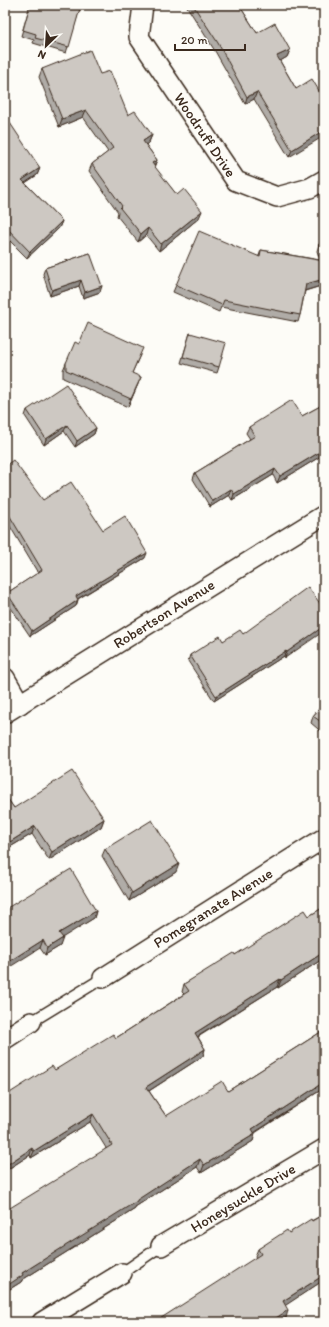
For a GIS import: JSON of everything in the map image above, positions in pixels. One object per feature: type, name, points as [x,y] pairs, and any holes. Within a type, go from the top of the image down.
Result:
[{"type":"street","name":"Woodruff Drive","points":[[143,5],[139,37],[236,181],[277,198],[310,188],[324,180]]},
{"type":"street","name":"Robertson Avenue","points":[[13,709],[324,515]]},
{"type":"street","points":[[5,678],[13,709]]},
{"type":"street","name":"Pomegranate Avenue","points":[[103,978],[324,838]]},
{"type":"street","points":[[5,1039],[31,1022]]},
{"type":"street","name":"Honeysuckle Drive","points":[[161,1246],[324,1149]]},
{"type":"street","points":[[42,1322],[122,1273]]},
{"type":"lane","points":[[31,1022],[103,978]]},
{"type":"lane","points":[[122,1273],[161,1246]]},
{"type":"building","points":[[30,5],[81,5],[69,47],[35,38],[36,34],[23,30]]},
{"type":"building","points":[[193,5],[239,5],[257,33],[275,23],[290,50],[277,56],[296,89],[312,79],[324,99],[324,130],[292,150],[257,92],[247,97],[218,43]]},
{"type":"building","points":[[90,50],[100,74],[110,71],[128,115],[135,111],[152,135],[143,141],[157,160],[152,163],[177,195],[184,189],[202,211],[161,244],[148,228],[141,234],[120,208],[122,206],[92,164],[113,148],[86,110],[62,119],[42,69]]},
{"type":"building","points":[[10,123],[40,168],[22,180],[62,221],[30,252],[5,226],[5,126]]},
{"type":"building","points":[[199,231],[260,257],[261,250],[324,261],[324,279],[306,284],[300,315],[224,300],[222,305],[176,285]]},
{"type":"building","points":[[324,243],[324,260],[319,244]]},
{"type":"building","points":[[90,253],[102,286],[85,292],[81,280],[52,290],[45,268]]},
{"type":"building","points":[[88,323],[143,348],[132,373],[141,377],[131,399],[66,370],[66,363],[75,342],[79,344]]},
{"type":"building","points":[[190,333],[226,343],[219,367],[183,357]]},
{"type":"building","points":[[66,384],[96,428],[77,441],[67,425],[46,439],[27,410]]},
{"type":"building","points":[[292,400],[302,416],[324,404],[324,443],[320,445],[323,450],[280,476],[275,469],[234,494],[231,489],[212,501],[195,473],[255,436],[249,427]]},
{"type":"building","points":[[13,460],[43,500],[71,482],[103,530],[125,516],[147,553],[76,596],[78,600],[32,631],[7,593],[42,570],[5,508],[5,466]]},
{"type":"building","points":[[308,587],[324,609],[324,626],[287,652],[286,651],[216,696],[190,655],[220,636],[223,641],[240,630],[243,634]]},
{"type":"building","points":[[324,703],[324,724],[313,716]]},
{"type":"building","points":[[72,771],[104,819],[52,852],[35,826],[5,845],[5,795],[14,808]]},
{"type":"building","points":[[152,820],[179,864],[132,893],[105,849]]},
{"type":"building","points":[[71,869],[96,911],[59,933],[63,938],[47,948],[43,940],[5,964],[5,904],[7,908]]},
{"type":"building","points":[[324,907],[324,952],[195,1033],[205,1049],[146,1087],[166,1116],[222,1081],[228,1091],[324,1030],[324,1082],[252,1129],[255,1134],[204,1165],[200,1159],[137,1201],[22,1273],[23,1275],[5,1287],[5,1211],[112,1145],[93,1114],[34,1151],[32,1148],[5,1166],[5,1096],[52,1066],[55,1070],[113,1034],[116,1038],[189,991],[184,984],[234,953],[235,955],[305,910],[309,916]]},
{"type":"building","points":[[324,1214],[324,1275],[283,1301],[288,1310],[270,1322],[155,1322],[261,1254],[258,1249],[287,1230],[289,1233],[311,1219],[312,1221]]}]
